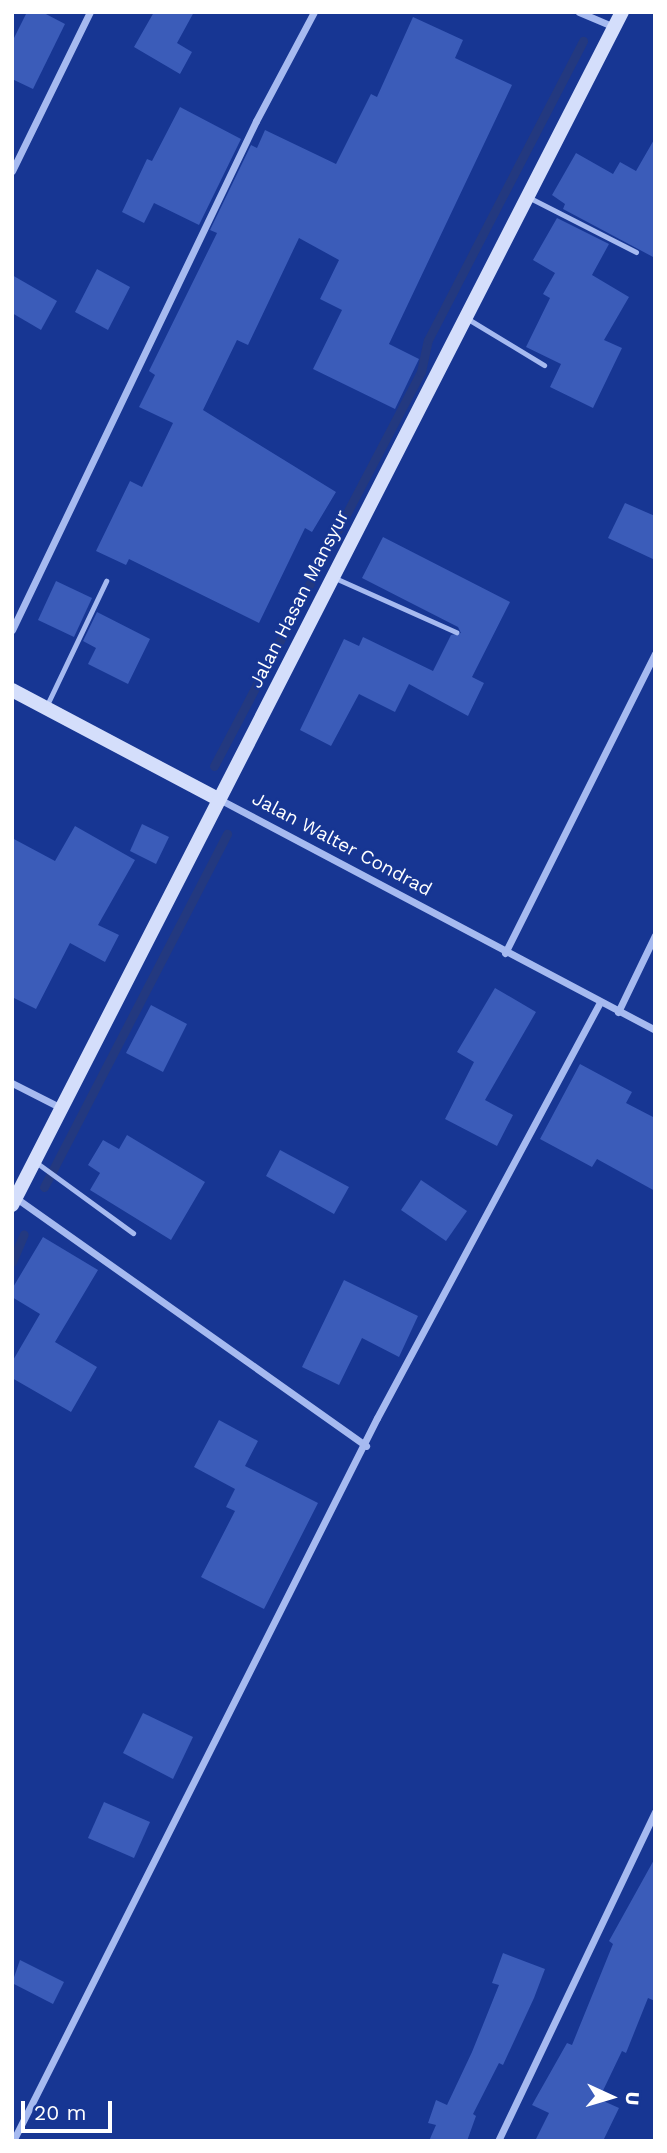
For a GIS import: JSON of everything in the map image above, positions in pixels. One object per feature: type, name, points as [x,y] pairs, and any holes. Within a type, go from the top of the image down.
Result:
[{"type":"street","points":[[12,172],[90,12]]},
{"type":"street","points":[[12,630],[256,121],[314,12]]},
{"type":"street","points":[[579,12],[614,27]]},
{"type":"street","name":"Jalan Hasan Mansyur","points":[[14,1202],[622,12]]},
{"type":"street","points":[[505,953],[655,653]]},
{"type":"street","name":"Jalan Walter Condrad","points":[[12,690],[599,1004],[655,1030]]},
{"type":"street","points":[[618,1013],[655,935]]},
{"type":"street","points":[[13,2141],[184,1796],[599,1004]]},
{"type":"street","points":[[12,1083],[61,1108]]},
{"type":"street","points":[[14,1202],[366,1446]]},
{"type":"street","points":[[498,2141],[655,1812]]},
{"type":"lane","points":[[527,197],[636,252]]},
{"type":"lane","points":[[465,318],[544,365]]},
{"type":"lane","points":[[332,577],[456,632]]},
{"type":"lane","points":[[46,707],[106,581]]},
{"type":"lane","points":[[34,1161],[133,1233]]},
{"type":"building","points":[[27,12],[42,12],[65,24],[33,89],[12,79],[12,42]]},
{"type":"building","points":[[154,12],[194,12],[177,43],[192,52],[180,74],[134,47]]},
{"type":"building","points":[[413,17],[463,40],[455,58],[512,85],[389,344],[419,359],[395,409],[313,369],[342,310],[320,299],[339,260],[299,238],[248,345],[237,340],[203,410],[336,492],[312,532],[305,528],[259,623],[129,559],[126,565],[96,551],[130,481],[142,487],[173,423],[139,407],[155,375],[149,371],[217,233],[210,230],[251,145],[257,148],[265,130],[336,164],[371,94],[377,97]]},
{"type":"building","points":[[180,107],[241,139],[199,225],[154,203],[144,223],[122,212],[147,159],[152,161]]},
{"type":"building","points":[[655,138],[655,258],[563,209],[565,204],[552,195],[576,153],[613,174],[620,162],[636,171]]},
{"type":"building","points":[[557,218],[609,244],[592,275],[629,297],[604,340],[622,348],[593,408],[550,387],[561,364],[526,347],[550,298],[543,294],[555,273],[533,260]]},
{"type":"building","points":[[97,269],[130,287],[108,330],[75,312]]},
{"type":"building","points":[[12,275],[57,301],[41,330],[12,313]]},
{"type":"building","points":[[625,503],[655,516],[655,560],[608,538]]},
{"type":"building","points":[[383,537],[510,602],[472,677],[484,683],[468,716],[409,684],[395,712],[359,694],[331,746],[300,730],[344,639],[359,646],[363,637],[433,671],[451,635],[461,633],[458,627],[362,578]]},
{"type":"building","points":[[56,581],[92,598],[74,637],[38,620]]},
{"type":"building","points":[[97,612],[150,639],[128,684],[88,664],[96,648],[83,641]]},
{"type":"building","points":[[142,824],[169,837],[156,864],[130,851]]},
{"type":"building","points":[[75,826],[135,860],[98,925],[119,935],[105,962],[70,943],[36,1009],[12,997],[12,838],[55,861]]},
{"type":"building","points":[[495,988],[536,1012],[485,1100],[513,1115],[497,1146],[445,1119],[474,1062],[457,1052]]},
{"type":"building","points":[[151,1005],[187,1024],[163,1072],[126,1053]]},
{"type":"building","points":[[580,1064],[632,1092],[626,1103],[655,1118],[655,1191],[597,1159],[592,1167],[540,1139]]},
{"type":"building","points":[[127,1135],[205,1182],[171,1240],[90,1190],[100,1173],[88,1165],[103,1140],[119,1149]]},
{"type":"building","points":[[280,1150],[349,1187],[334,1214],[266,1176]]},
{"type":"building","points":[[421,1180],[467,1211],[446,1241],[401,1210]]},
{"type":"building","points":[[43,1237],[98,1270],[55,1342],[97,1367],[71,1412],[12,1378],[12,1362],[40,1314],[12,1297],[12,1289]]},
{"type":"building","points":[[344,1280],[418,1316],[399,1357],[362,1338],[339,1385],[302,1367]]},
{"type":"building","points":[[219,1420],[258,1441],[245,1466],[318,1503],[264,1609],[201,1577],[235,1511],[226,1507],[235,1489],[194,1467]]},
{"type":"building","points":[[143,1713],[193,1737],[173,1779],[123,1753]]},
{"type":"building","points":[[104,1802],[150,1822],[134,1858],[88,1838]]},
{"type":"building","points":[[655,1858],[655,2001],[648,1998],[626,2053],[622,2051],[599,2099],[619,2108],[603,2141],[535,2141],[549,2113],[532,2105],[567,2043],[572,2045],[613,1944],[609,1941]]},
{"type":"building","points":[[503,1953],[545,1969],[534,1998],[503,2065],[499,2063],[473,2114],[476,2116],[467,2141],[429,2141],[436,2125],[428,2123],[436,2100],[447,2105],[472,2052],[499,1985],[492,1983]]},
{"type":"building","points":[[20,1960],[64,1982],[53,2004],[12,1983]]},
{"type":"waterway","points":[[214,766],[421,372],[428,340],[583,41]]},
{"type":"waterway","points":[[44,1187],[227,834]]},
{"type":"waterway","points":[[12,1262],[24,1234]]}]
